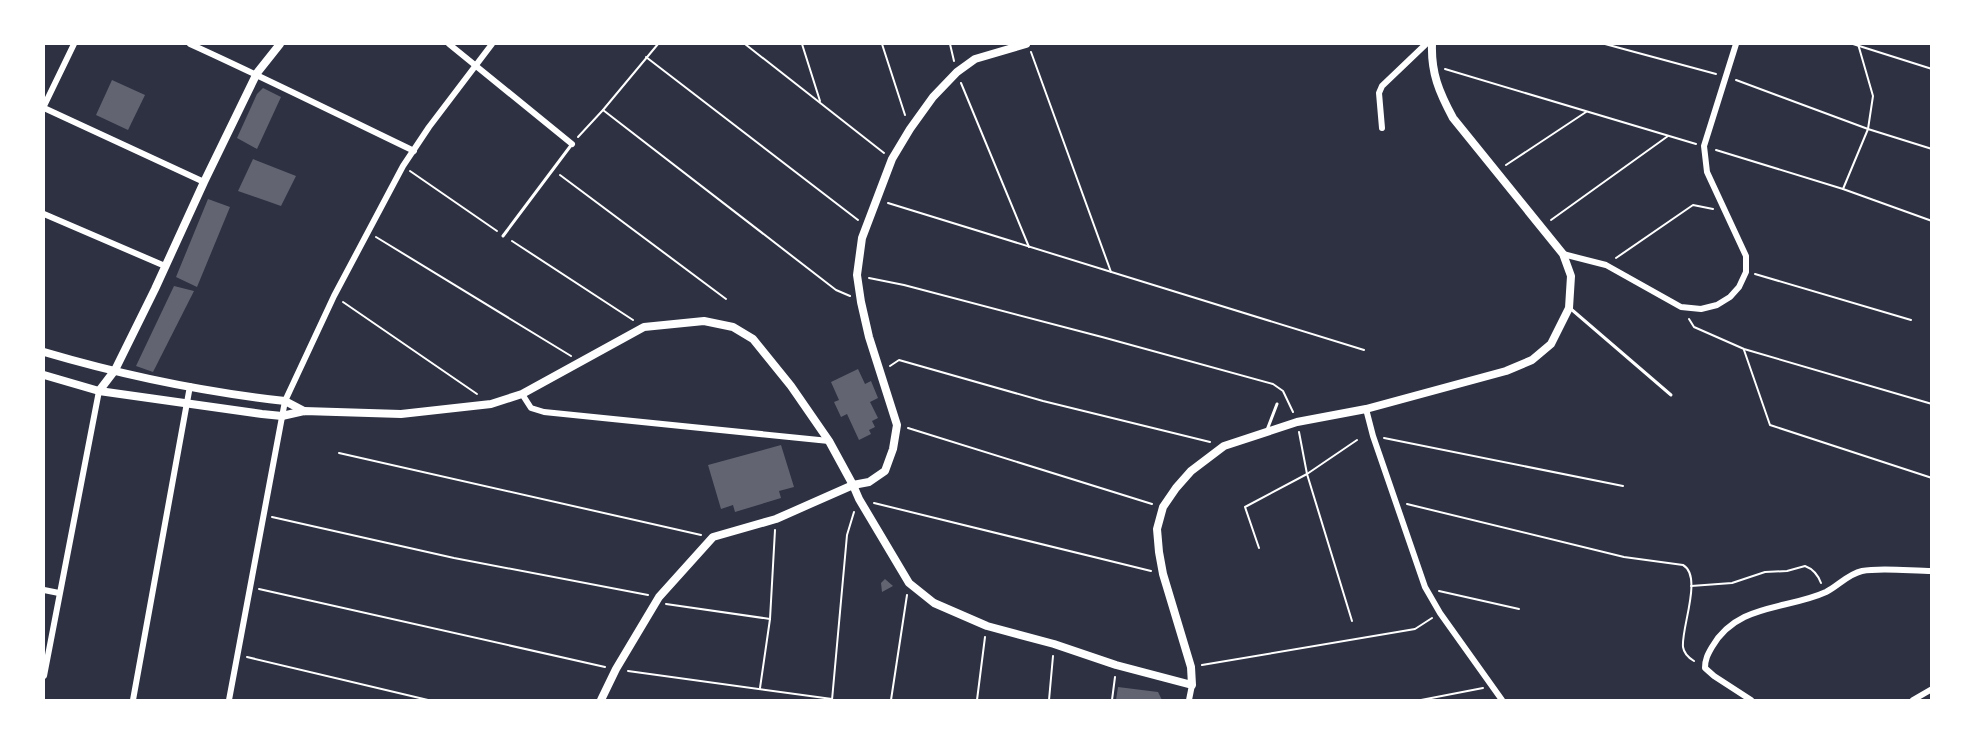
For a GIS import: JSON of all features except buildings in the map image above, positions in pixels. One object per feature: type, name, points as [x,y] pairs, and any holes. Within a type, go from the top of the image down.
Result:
[{"type":"street","points":[[74,44],[44,106],[204,183]]},
{"type":"street","points":[[190,44],[257,73],[290,92],[414,151]]},
{"type":"street","points":[[44,676],[99,391],[115,370],[257,73],[280,44]]},
{"type":"street","points":[[449,44],[572,144]]},
{"type":"street","points":[[229,700],[285,401],[334,296],[403,166],[429,127],[492,44]]},
{"type":"street","points":[[600,700],[659,597],[713,537],[776,519],[853,485],[869,482],[885,471],[893,450],[897,425],[869,337],[861,302],[857,275],[866,226],[892,159],[933,97],[957,72],[975,59],[1027,44]]},
{"type":"street","points":[[1382,128],[1379,93],[1383,86],[1426,44]]},
{"type":"street","points":[[1189,700],[1192,685],[1191,667],[1163,574],[1157,529],[1163,507],[1191,471],[1224,446],[1266,432],[1297,422],[1366,409],[1506,371],[1532,360],[1551,344],[1569,308],[1571,276],[1563,254],[1453,118],[1440,93],[1431,65],[1432,44]]},
{"type":"street","points":[[1563,254],[1606,265],[1681,306],[1701,309],[1717,305],[1730,297],[1739,287],[1746,272],[1746,256],[1707,172],[1704,146],[1736,44]]},
{"type":"street","points":[[44,214],[165,266]]},
{"type":"street","points":[[44,375],[99,391],[282,416],[304,411],[401,414],[491,404],[522,394],[644,327],[704,321],[733,327],[753,339],[791,386],[829,441],[859,499],[909,583],[933,603],[987,626],[1054,644],[1116,665],[1192,685]]},
{"type":"street","points":[[44,352],[152,380],[285,401],[304,411]]},
{"type":"street","points":[[133,700],[190,386]]},
{"type":"street","points":[[522,394],[531,408],[544,412],[829,441]]},
{"type":"street","points":[[1366,409],[1373,436],[1425,587],[1440,613],[1502,700]]},
{"type":"street","points":[[1751,700],[1705,668],[1705,659],[1719,635],[1736,621],[1763,610],[1825,592],[1862,571],[1932,571]]},
{"type":"street","points":[[44,590],[60,593]]},
{"type":"street","points":[[1914,700],[1932,689]]},
{"type":"lane","points":[[503,236],[572,144]]},
{"type":"lane","points":[[1569,308],[1671,396]]},
{"type":"lane","points":[[1266,432],[1277,404]]},
{"type":"path","points":[[572,144],[658,44]]},
{"type":"path","points":[[745,44],[892,159]]},
{"type":"path","points":[[802,44],[821,102]]},
{"type":"path","points":[[882,44],[910,129]]},
{"type":"path","points":[[950,44],[957,72],[1029,247]]},
{"type":"path","points":[[1027,44],[1111,272]]},
{"type":"path","points":[[1605,44],[1725,76],[1868,129],[1932,148]]},
{"type":"path","points":[[1853,44],[1932,69]]},
{"type":"path","points":[[1843,189],[1868,129],[1873,96],[1858,44]]},
{"type":"path","points":[[646,57],[866,226]]},
{"type":"path","points":[[1431,65],[1843,189],[1932,221]]},
{"type":"path","points":[[603,110],[836,290],[861,302]]},
{"type":"path","points":[[1496,172],[1586,112]]},
{"type":"path","points":[[1541,227],[1668,136]]},
{"type":"path","points":[[403,166],[503,236],[644,327]]},
{"type":"path","points":[[553,170],[726,299]]},
{"type":"path","points":[[875,199],[1364,350]]},
{"type":"path","points":[[1606,265],[1693,205],[1725,211]]},
{"type":"path","points":[[368,232],[581,362]]},
{"type":"path","points":[[1746,272],[1911,320]]},
{"type":"path","points":[[857,275],[1102,336],[1272,384],[1283,392],[1297,422],[1307,474],[1352,621]]},
{"type":"path","points":[[334,296],[491,404]]},
{"type":"path","points":[[1681,306],[1694,327],[1744,349],[1932,404]]},
{"type":"path","points":[[1744,349],[1770,424],[1932,478]]},
{"type":"path","points":[[882,372],[899,360],[1043,401],[1224,446]]},
{"type":"path","points":[[897,425],[1163,507]]},
{"type":"path","points":[[1373,436],[1623,486]]},
{"type":"path","points":[[1259,548],[1245,507],[1307,474],[1357,440]]},
{"type":"path","points":[[339,453],[713,537]]},
{"type":"path","points":[[250,587],[616,669],[832,700],[847,535],[859,499],[1163,574]]},
{"type":"path","points":[[1395,501],[1624,557],[1683,565],[1688,568],[1691,586],[1683,647],[1687,657],[1705,668]]},
{"type":"path","points":[[264,515],[454,558],[659,597],[667,605],[770,619]]},
{"type":"path","points":[[760,688],[770,619],[776,519]]},
{"type":"path","points":[[1691,586],[1731,583],[1765,572],[1787,571],[1805,566],[1819,577],[1825,592]]},
{"type":"path","points":[[891,700],[909,583]]},
{"type":"path","points":[[1425,587],[1519,609]]},
{"type":"path","points":[[1191,667],[1415,629],[1440,613]]},
{"type":"path","points":[[977,700],[987,626]]},
{"type":"path","points":[[1049,700],[1054,644]]},
{"type":"path","points":[[237,655],[428,700]]},
{"type":"path","points":[[1112,700],[1116,665]]},
{"type":"path","points":[[1421,700],[1491,687]]}]
